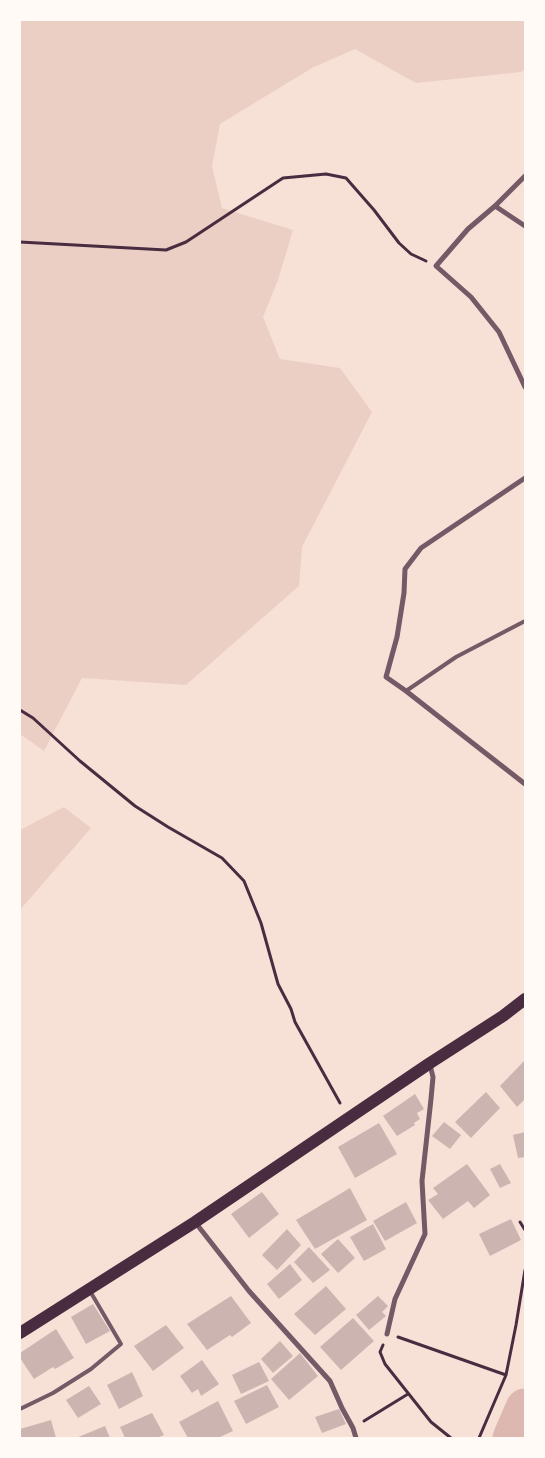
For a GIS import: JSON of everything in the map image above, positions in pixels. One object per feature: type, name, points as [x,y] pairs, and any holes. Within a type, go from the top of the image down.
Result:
[{"type":"main road","points":[[20,1333],[195,1222],[430,1063],[503,1016],[525,999]]},
{"type":"street","points":[[525,176],[495,206],[468,229],[436,266],[471,298],[499,332],[525,387]]},
{"type":"street","points":[[495,206],[525,226]]},
{"type":"street","points":[[525,478],[421,548],[405,569],[404,593],[397,637],[386,677],[525,784]]},
{"type":"street","points":[[387,1334],[395,1299],[425,1234],[422,1181],[432,1099],[433,1077],[430,1063]]},
{"type":"street","points":[[195,1222],[249,1291],[330,1381],[356,1438]]},
{"type":"lane","points":[[406,691],[456,657],[525,621]]},
{"type":"lane","points":[[20,1409],[53,1393],[91,1369],[121,1344],[89,1289]]},
{"type":"path","points":[[20,242],[166,250],[186,242],[283,178],[326,174],[346,178],[411,254],[436,266]]},
{"type":"path","points":[[20,710],[32,718],[80,761],[135,806],[222,858],[244,881],[261,922],[278,984],[300,1030],[349,1118]]},
{"type":"path","points":[[520,1222],[525,1230]]},
{"type":"path","points":[[479,1438],[506,1375],[525,1270]]},
{"type":"path","points":[[451,1438],[431,1422],[385,1364],[380,1352],[387,1334],[506,1375]]},
{"type":"path","points":[[353,1428],[408,1394]]},
{"type":"shaded area","points":[[20,20],[525,20],[525,70],[521,72],[416,83],[355,49],[312,68],[220,124],[212,166],[222,208],[293,230],[278,280],[263,317],[280,359],[340,368],[372,412],[302,547],[299,586],[186,685],[82,678],[44,751],[20,734]]},
{"type":"shaded area","points":[[64,807],[91,828],[20,910],[20,830]]},
{"type":"building","points":[[525,1060],[525,1099],[517,1107],[500,1086]]},
{"type":"building","points":[[486,1092],[500,1108],[471,1138],[455,1122]]},
{"type":"building","points":[[415,1094],[424,1109],[417,1113],[420,1119],[414,1123],[415,1125],[397,1136],[383,1116]]},
{"type":"building","points":[[444,1122],[461,1135],[450,1149],[432,1136]]},
{"type":"building","points":[[379,1123],[397,1154],[355,1178],[338,1147]]},
{"type":"building","points":[[525,1132],[525,1157],[518,1158],[513,1135]]},
{"type":"building","points":[[467,1164],[490,1195],[474,1208],[468,1201],[443,1219],[428,1200],[438,1194],[433,1188]]},
{"type":"building","points":[[500,1164],[511,1183],[500,1188],[490,1169]]},
{"type":"building","points":[[350,1188],[367,1220],[315,1249],[296,1220]]},
{"type":"building","points":[[262,1192],[279,1214],[249,1238],[231,1214]]},
{"type":"building","points":[[406,1202],[417,1223],[385,1241],[373,1221]]},
{"type":"building","points":[[511,1219],[521,1240],[490,1256],[479,1234]]},
{"type":"building","points":[[373,1224],[386,1249],[364,1261],[350,1237]]},
{"type":"building","points":[[287,1229],[301,1245],[277,1270],[262,1255]]},
{"type":"building","points":[[338,1239],[355,1258],[338,1273],[321,1254]]},
{"type":"building","points":[[309,1247],[330,1270],[313,1283],[294,1262]]},
{"type":"building","points":[[290,1264],[302,1280],[279,1299],[267,1284]]},
{"type":"building","points":[[326,1286],[346,1309],[315,1335],[294,1314]]},
{"type":"building","points":[[231,1296],[251,1323],[232,1337],[230,1335],[207,1350],[187,1324]]},
{"type":"building","points":[[378,1296],[388,1306],[382,1312],[386,1316],[369,1330],[356,1315]]},
{"type":"building","points":[[93,1304],[110,1331],[86,1344],[71,1317]]},
{"type":"building","points":[[353,1318],[374,1341],[341,1370],[320,1347]]},
{"type":"building","points":[[166,1325],[184,1348],[153,1371],[134,1346]]},
{"type":"building","points":[[56,1329],[74,1358],[55,1369],[53,1367],[34,1379],[20,1358],[20,1353]]},
{"type":"building","points":[[280,1341],[293,1356],[273,1373],[261,1359]]},
{"type":"building","points":[[300,1353],[318,1376],[289,1400],[271,1379]]},
{"type":"building","points":[[202,1360],[219,1384],[201,1396],[198,1389],[192,1393],[180,1376]]},
{"type":"building","points":[[259,1362],[269,1381],[241,1394],[232,1375]]},
{"type":"building","points":[[132,1372],[143,1396],[119,1409],[107,1385]]},
{"type":"building","points":[[267,1385],[279,1407],[246,1424],[234,1401]]},
{"type":"building","points":[[89,1386],[101,1404],[78,1418],[66,1400]]},
{"type":"building","points":[[218,1401],[233,1431],[218,1438],[188,1438],[179,1422]]},
{"type":"building","points":[[339,1409],[346,1424],[322,1433],[315,1417]]},
{"type":"building","points":[[152,1413],[164,1435],[157,1438],[125,1438],[120,1427]]},
{"type":"building","points":[[51,1420],[56,1438],[20,1438],[20,1429]]},
{"type":"building","points":[[105,1426],[110,1438],[76,1438]]},
{"type":"waterway","points":[[512,1438],[525,1408]]}]
